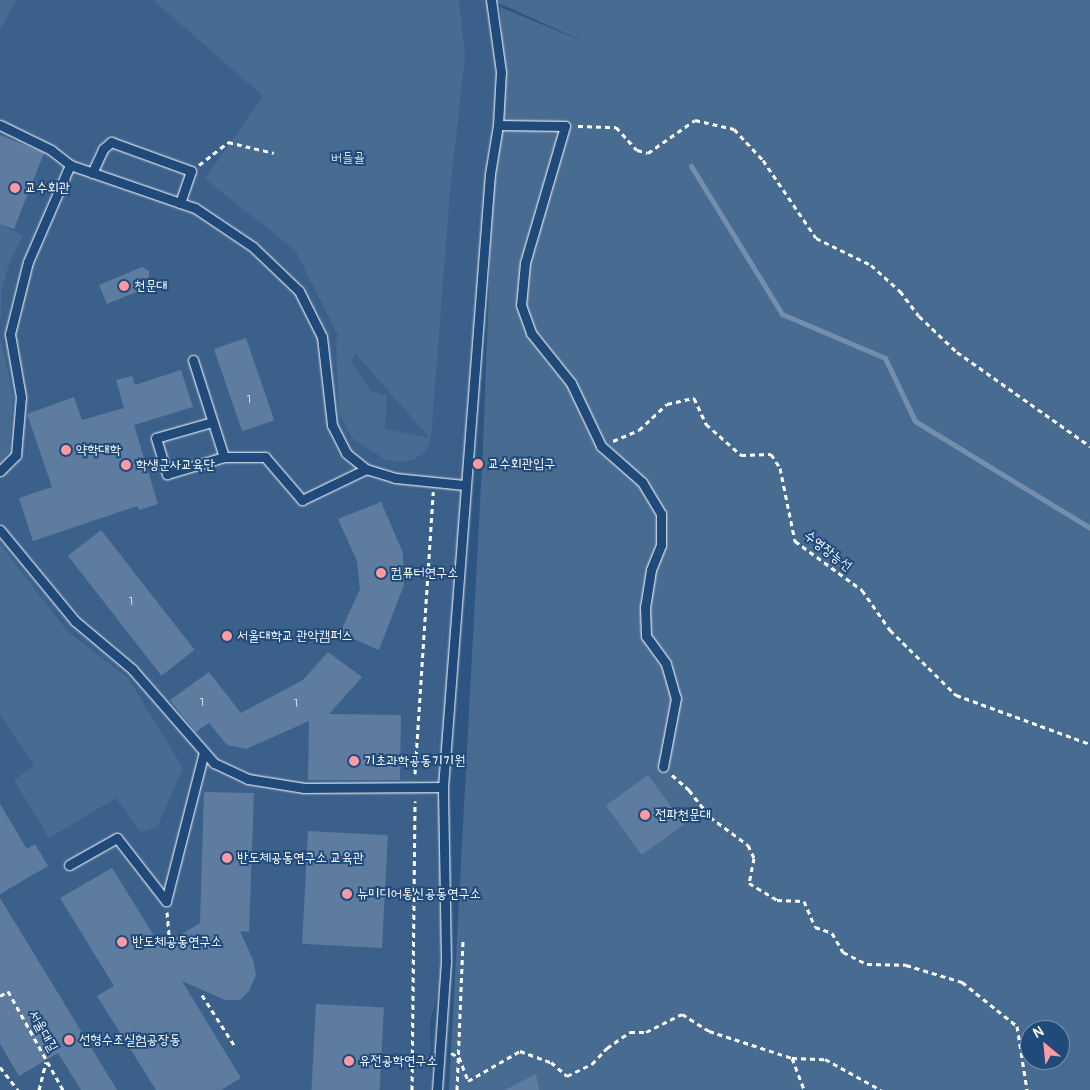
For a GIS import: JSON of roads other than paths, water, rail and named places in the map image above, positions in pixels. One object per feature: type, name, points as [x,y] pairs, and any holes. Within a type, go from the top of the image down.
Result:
[{"type":"lane","points":[[438,1090],[446,962],[443,787],[490,174],[498,125],[501,72],[491,0]]},
{"type":"lane","points":[[0,125],[51,150],[70,165],[195,208],[253,247],[299,291],[322,337],[332,425],[346,453],[366,469],[395,478],[465,485]]},
{"type":"lane","points":[[498,125],[564,126],[525,263],[521,305],[532,333],[571,383],[601,446],[642,482],[661,514],[661,545],[651,570],[645,606],[646,636],[666,664],[676,698],[663,767]]},
{"type":"lane","points":[[92,173],[103,149],[111,142],[190,171],[180,202]]},
{"type":"lane","points":[[0,471],[16,454],[21,397],[10,334],[28,262],[70,165]]},
{"type":"lane","points":[[193,360],[224,457]]},
{"type":"lane","points":[[212,422],[156,438],[167,474],[224,457],[265,457],[302,500],[366,469]]},
{"type":"lane","points":[[0,530],[75,621],[132,670],[214,763],[248,779],[304,788],[443,787]]},
{"type":"lane","points":[[69,865],[118,838],[166,901],[204,752]]},
{"type":"waterway","points":[[691,166],[782,314],[885,358],[915,421],[1090,528]]},
{"type":"place","name":"교수회관","points":[[15,188]]},
{"type":"place","name":"천문대","points":[[124,286]]},
{"type":"place","name":"약학대학","points":[[66,450]]},
{"type":"place","name":"교수회관입구","points":[[478,464]]},
{"type":"place","name":"학생군사교육단","points":[[126,465]]},
{"type":"place","name":"컴퓨터연구소","points":[[381,573]]},
{"type":"place","name":"서울대학교 관악캠퍼스","points":[[227,636]]},
{"type":"place","name":"기초과학공동기기원","points":[[354,761]]},
{"type":"place","name":"전파천문대","points":[[645,815]]},
{"type":"place","name":"반도체공동연구소 교육관","points":[[227,858]]},
{"type":"place","name":"뉴미디어통신공동연구소","points":[[347,894]]},
{"type":"place","name":"반도체공동연구소","points":[[122,942]]},
{"type":"place","name":"선형수조실험공장동","points":[[69,1040]]},
{"type":"place","name":"유전공학연구소","points":[[349,1061]]},
{"type":"park label","name":"버들골","points":[[348,158]]}]
